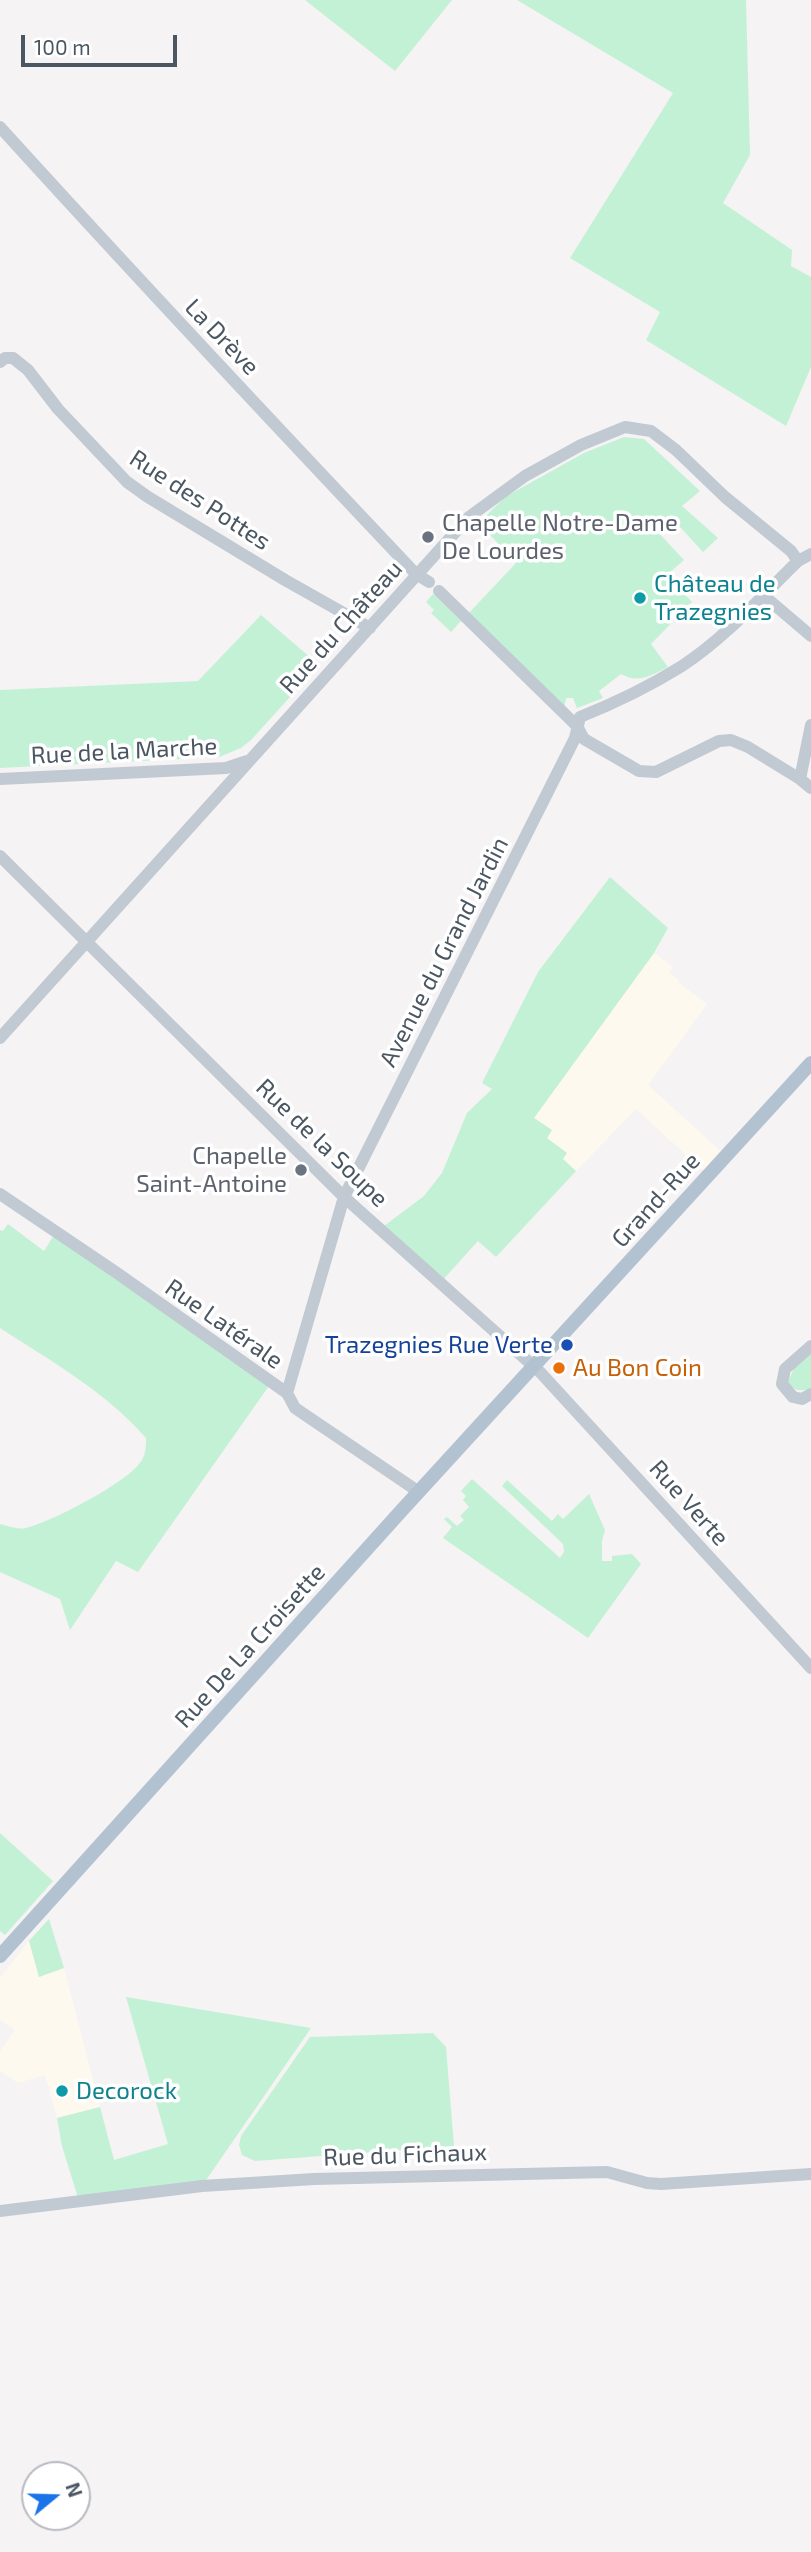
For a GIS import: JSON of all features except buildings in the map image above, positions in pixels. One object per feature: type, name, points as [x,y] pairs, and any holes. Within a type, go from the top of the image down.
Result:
[{"type":"main road","name":"Grand-Rue","points":[[534,1367],[811,1063]]},
{"type":"main road","name":"Rue De La Croisette","points":[[0,1956],[94,1849],[534,1367]]},
{"type":"street","name":"La Drève","points":[[0,127],[128,268],[416,574],[434,587],[577,726],[584,739],[639,771],[656,772],[719,741],[731,740],[748,747],[800,779]]},
{"type":"street","name":"Rue des Pottes","points":[[0,362],[5,358],[13,358],[28,370],[58,409],[112,468],[149,497],[370,628]]},
{"type":"street","name":"Rue du Château","points":[[0,1038],[469,517],[525,476],[625,427],[651,432],[676,450],[725,497],[791,551],[798,561]]},
{"type":"street","points":[[577,726],[580,718],[612,705],[682,666],[718,639],[798,561],[811,554]]},
{"type":"street","points":[[763,595],[811,636]]},
{"type":"street","points":[[811,725],[800,779],[811,788]]},
{"type":"street","name":"Avenue du Grand Jardin","points":[[287,1393],[344,1197],[575,738],[577,726]]},
{"type":"street","name":"Rue de la Marche","points":[[0,779],[226,768],[249,761]]},
{"type":"street","name":"Rue de la Soupe","points":[[0,856],[344,1197],[534,1367]]},
{"type":"street","name":"Rue Latérale","points":[[0,1194],[287,1393],[295,1408],[419,1492]]},
{"type":"street","points":[[811,1346],[785,1369],[782,1384],[793,1397],[802,1399],[811,1394]]},
{"type":"street","name":"Rue Verte","points":[[534,1367],[811,1668]]},
{"type":"street","name":"Rue du Fichaux","points":[[0,2211],[202,2186],[314,2179],[607,2172],[661,2184],[811,2174]]},
{"type":"shaded area","points":[[654,953],[673,967],[669,973],[679,980],[678,982],[707,1004],[648,1085],[726,1156],[708,1175],[636,1109],[576,1171],[562,1159],[567,1153],[547,1138],[534,1118]]},
{"type":"shaded area","points":[[29,1941],[39,1977],[64,1968],[100,2107],[57,2118],[45,2075],[18,2083],[0,2071],[0,2051],[15,2030],[0,2020],[0,1978]]},
{"type":"green space","points":[[305,0],[452,0],[395,71]]},
{"type":"green space","points":[[517,0],[746,0],[750,155],[723,203],[792,250],[791,266],[811,277],[811,367],[786,426],[646,340],[660,312],[570,258],[673,93]]},
{"type":"green space","points":[[624,437],[644,439],[700,491],[682,506],[718,538],[703,552],[670,516],[656,530],[684,560],[667,575],[692,602],[651,644],[668,667],[639,678],[621,674],[599,691],[603,698],[577,708],[573,698],[566,698],[564,709],[468,614],[516,563],[479,523],[505,497],[584,453]]},
{"type":"green space","points":[[433,594],[461,621],[451,632],[431,613],[434,610],[426,602]]},
{"type":"green space","points":[[261,615],[319,665],[241,748],[219,757],[0,768],[0,690],[198,681]]},
{"type":"green space","points":[[610,877],[668,928],[654,953],[534,1118],[552,1130],[547,1138],[567,1153],[563,1159],[576,1171],[496,1257],[478,1241],[440,1283],[380,1229],[424,1196],[442,1173],[467,1113],[492,1089],[482,1083],[538,972]]},
{"type":"green space","points":[[8,1224],[44,1251],[56,1232],[271,1383],[138,1572],[116,1561],[70,1630],[60,1599],[0,1572],[0,1524],[26,1528],[69,1510],[119,1482],[139,1464],[146,1449],[146,1438],[96,1392],[0,1328],[0,1230],[3,1231]]},
{"type":"green space","points":[[811,1350],[811,1388],[795,1389],[788,1382],[794,1368]]},
{"type":"green space","points":[[472,1479],[560,1558],[564,1552],[563,1544],[502,1486],[507,1480],[552,1521],[558,1514],[563,1519],[589,1494],[605,1530],[602,1561],[612,1561],[612,1556],[632,1554],[641,1564],[588,1638],[443,1538],[452,1527],[444,1519],[447,1517],[457,1526],[464,1520],[460,1516],[469,1507],[463,1500],[466,1496],[461,1491]]},
{"type":"green space","points":[[0,1833],[53,1881],[5,1935],[0,1931]]},
{"type":"green space","points":[[49,1919],[64,1968],[39,1977],[29,1941]]},
{"type":"green space","points":[[126,1997],[311,2028],[202,2186],[79,2201],[62,2146],[57,2118],[100,2107],[114,2160],[168,2144]]},
{"type":"green space","points":[[433,2033],[446,2047],[454,2146],[255,2161],[242,2155],[239,2145],[241,2136],[310,2037]]},
{"type":"place","name":"Chapelle Notre-Dame De Lourdes","points":[[428,537]]},
{"type":"place","name":"Château de Trazegnies","points":[[640,598]]},
{"type":"place","name":"Chapelle Saint-Antoine","points":[[301,1170]]},
{"type":"place","name":"Trazegnies Rue Verte","points":[[567,1345]]},
{"type":"place","name":"Au Bon Coin","points":[[559,1368]]},
{"type":"place","name":"Decorock","points":[[62,2091]]}]
